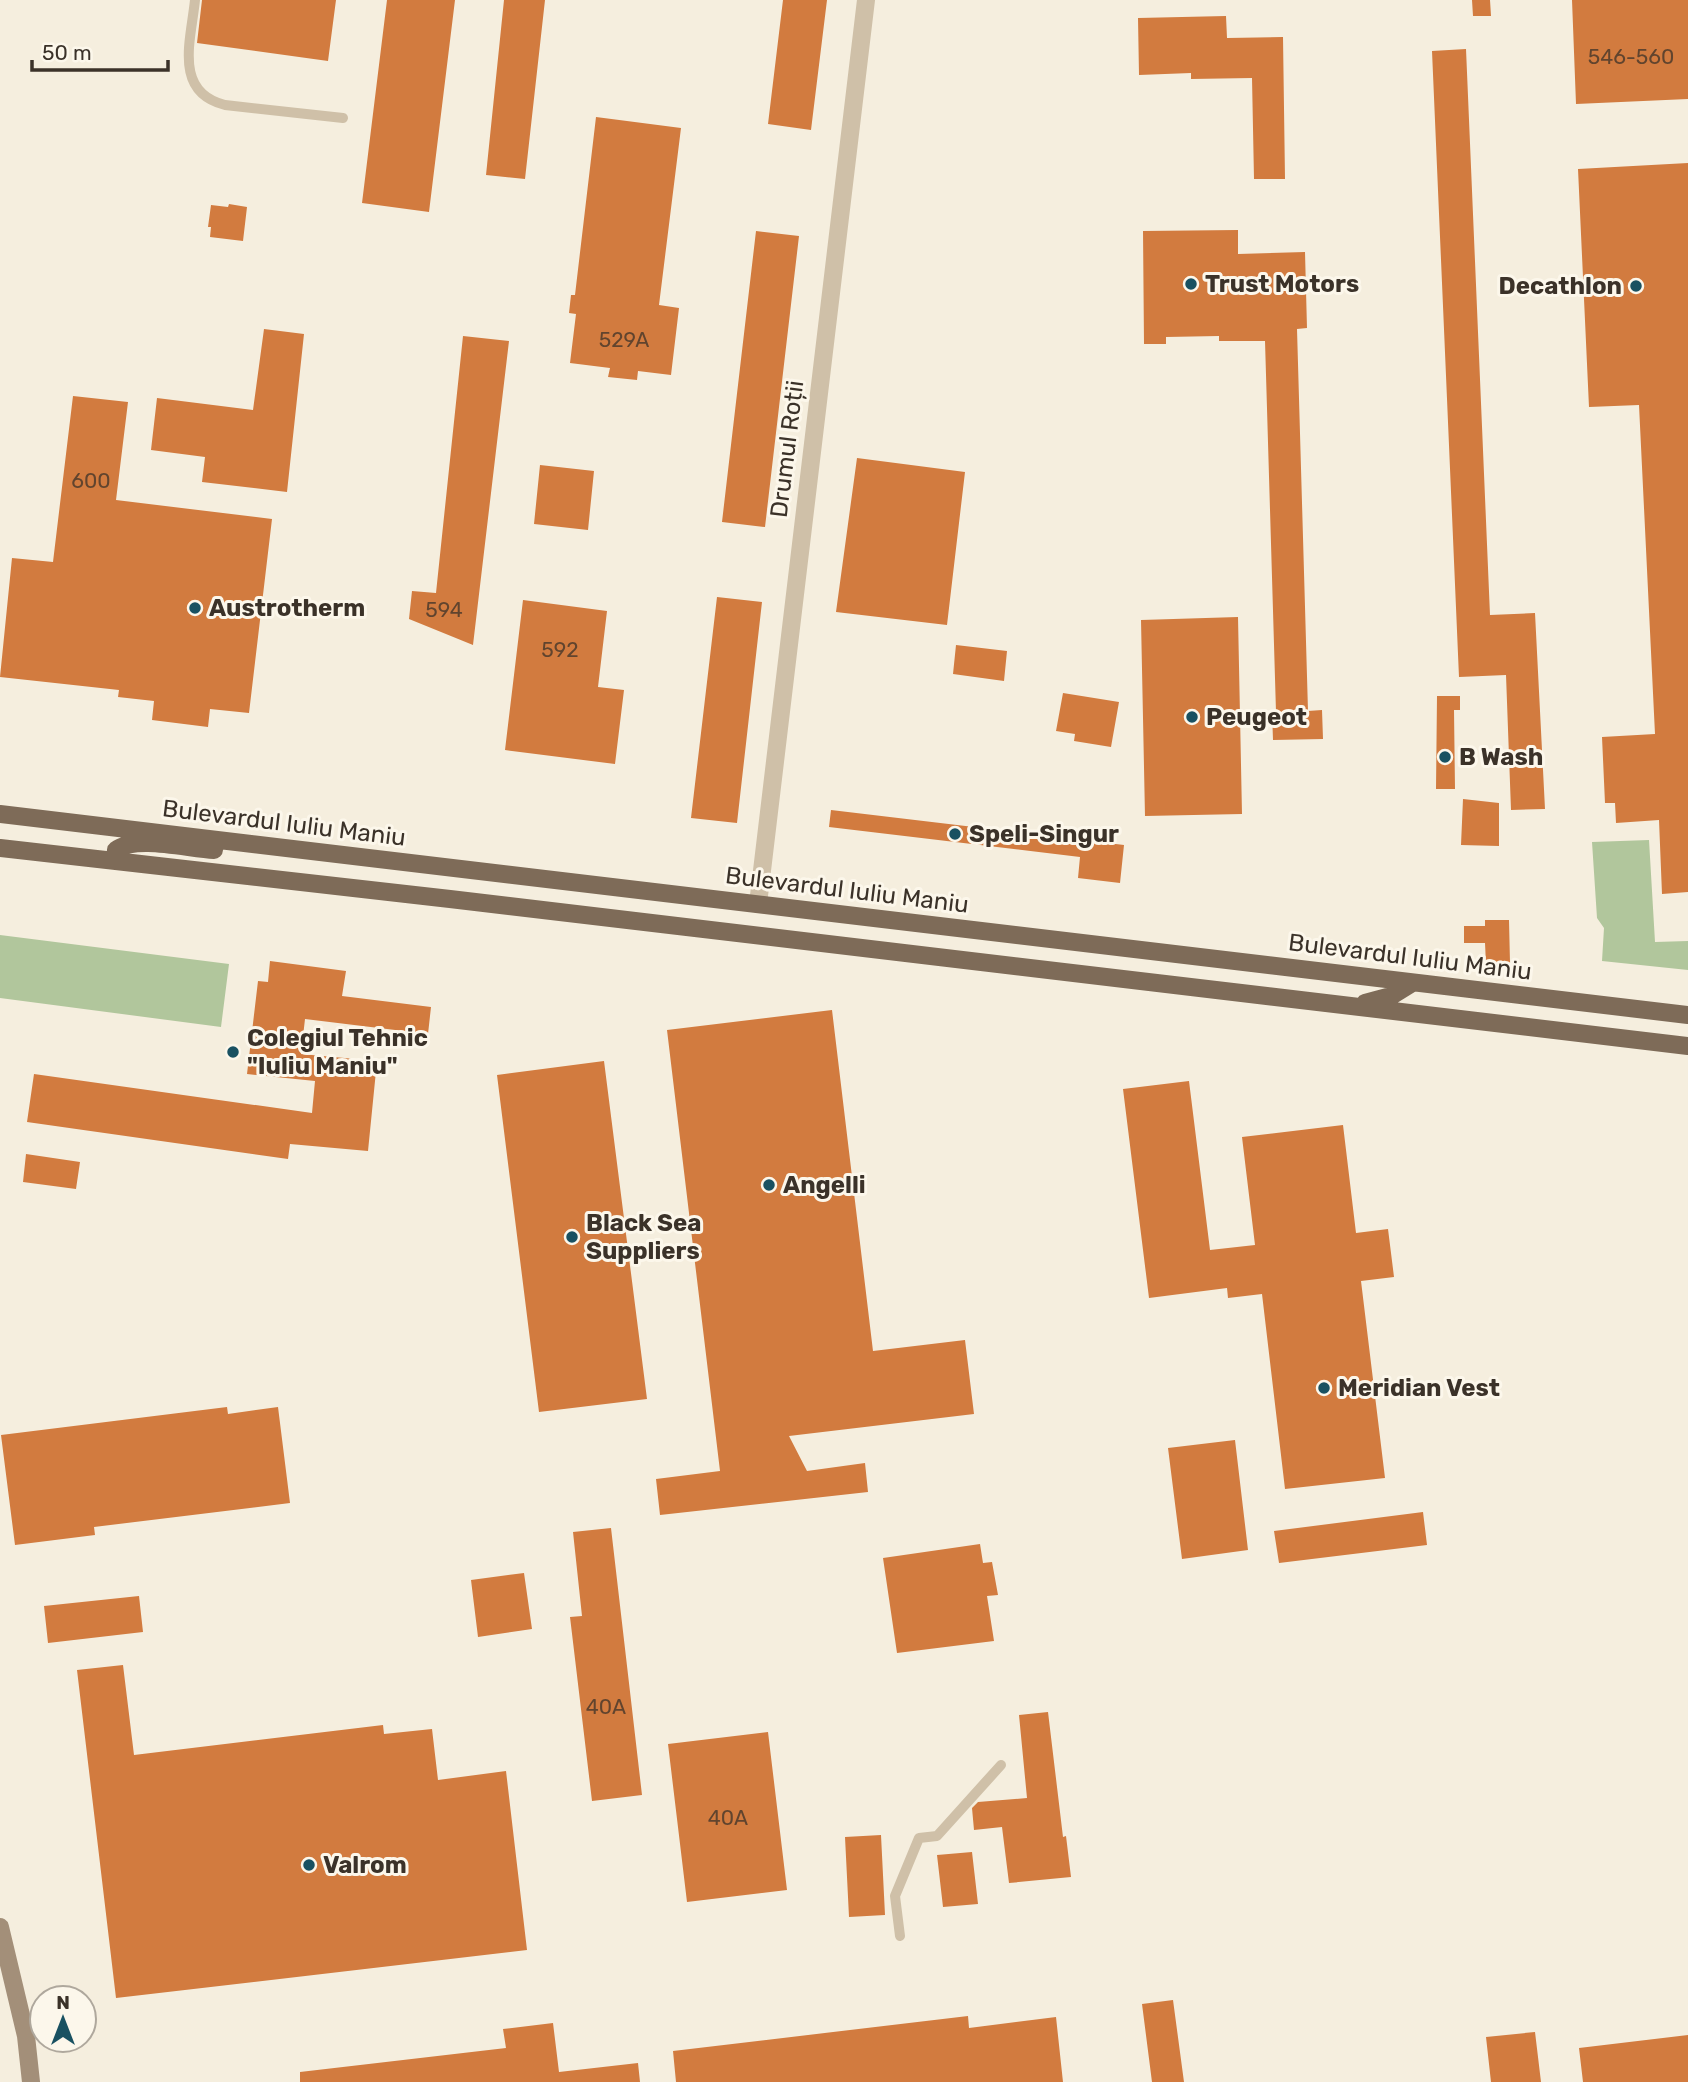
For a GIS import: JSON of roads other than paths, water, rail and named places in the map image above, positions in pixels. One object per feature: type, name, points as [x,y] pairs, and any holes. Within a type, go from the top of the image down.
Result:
[{"type":"main road","name":"Bulevardul Iuliu Maniu","points":[[0,814],[1688,1015]]},
{"type":"main road","points":[[115,861],[116,850],[123,845],[144,843],[216,850],[252,844]]},
{"type":"main road","points":[[0,848],[1688,1046]]},
{"type":"main road","points":[[1355,1006],[1391,996],[1412,983]]},
{"type":"street","name":"Drumul Roții","points":[[758,904],[866,0]]},
{"type":"street","points":[[0,1927],[26,2036],[31,2082]]},
{"type":"lane","points":[[195,0],[189,69],[193,84],[200,94],[212,102],[225,105],[343,118]]},
{"type":"lane","points":[[900,1936],[895,1896],[919,1838],[937,1836],[1001,1765]]},
{"type":"place","name":"Trust Motors","points":[[1191,284]]},
{"type":"place","name":"Decathlon","points":[[1636,286]]},
{"type":"place","name":"Austrotherm","points":[[195,608]]},
{"type":"place","name":"Peugeot","points":[[1192,717]]},
{"type":"place","name":"B Wash","points":[[1445,757]]},
{"type":"place","name":"Speli-Singur","points":[[955,834]]},
{"type":"place","name":"Colegiul Tehnic \"Iuliu Maniu\"","points":[[233,1052]]},
{"type":"place","name":"Angelli","points":[[769,1185]]},
{"type":"place","name":"Black Sea Suppliers","points":[[572,1237]]},
{"type":"place","name":"Meridian Vest","points":[[1324,1388]]},
{"type":"place","name":"Valrom","points":[[309,1865]]}]
